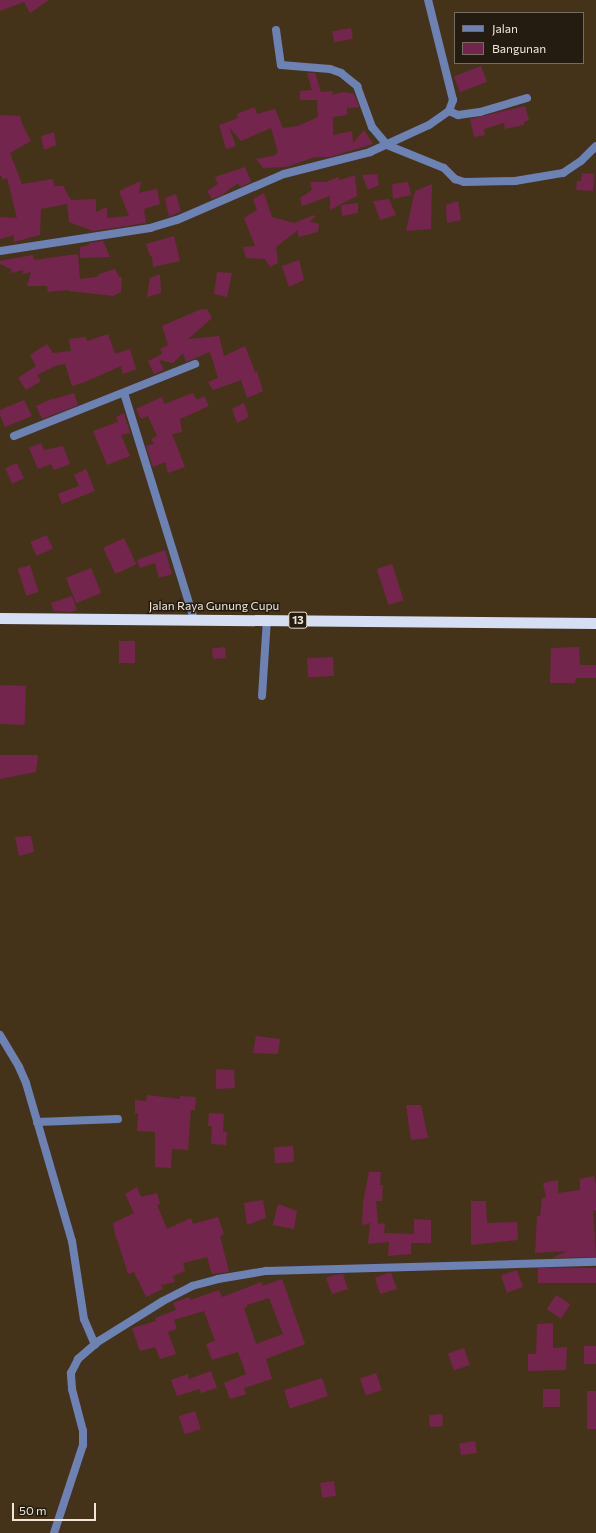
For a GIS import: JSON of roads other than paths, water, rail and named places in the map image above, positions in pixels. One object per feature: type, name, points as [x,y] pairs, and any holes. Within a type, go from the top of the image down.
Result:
[{"type":"highway","name":"Jalan Raya Gunung Cupu","points":[[0,618],[267,619],[596,623]]},
{"type":"street","points":[[0,251],[150,228],[177,220],[284,174],[370,152],[429,125],[449,111],[453,100],[428,0]]},
{"type":"street","points":[[276,30],[281,65],[330,69],[351,80],[361,93],[372,127],[387,145],[444,168],[455,179],[464,182],[515,181],[563,173],[581,161],[596,146]]},
{"type":"street","points":[[449,111],[458,115],[480,112],[527,98]]},
{"type":"street","points":[[14,436],[195,364]]},
{"type":"street","points":[[124,393],[194,619]]},
{"type":"street","points":[[262,696],[267,619]]},
{"type":"street","points":[[0,1035],[24,1078],[72,1241],[84,1319],[95,1345]]},
{"type":"street","points":[[37,1122],[118,1120]]},
{"type":"street","points":[[54,1533],[83,1445],[83,1430],[72,1389],[71,1373],[78,1359],[95,1345],[163,1301],[192,1286],[218,1279],[266,1272],[596,1262]]}]
